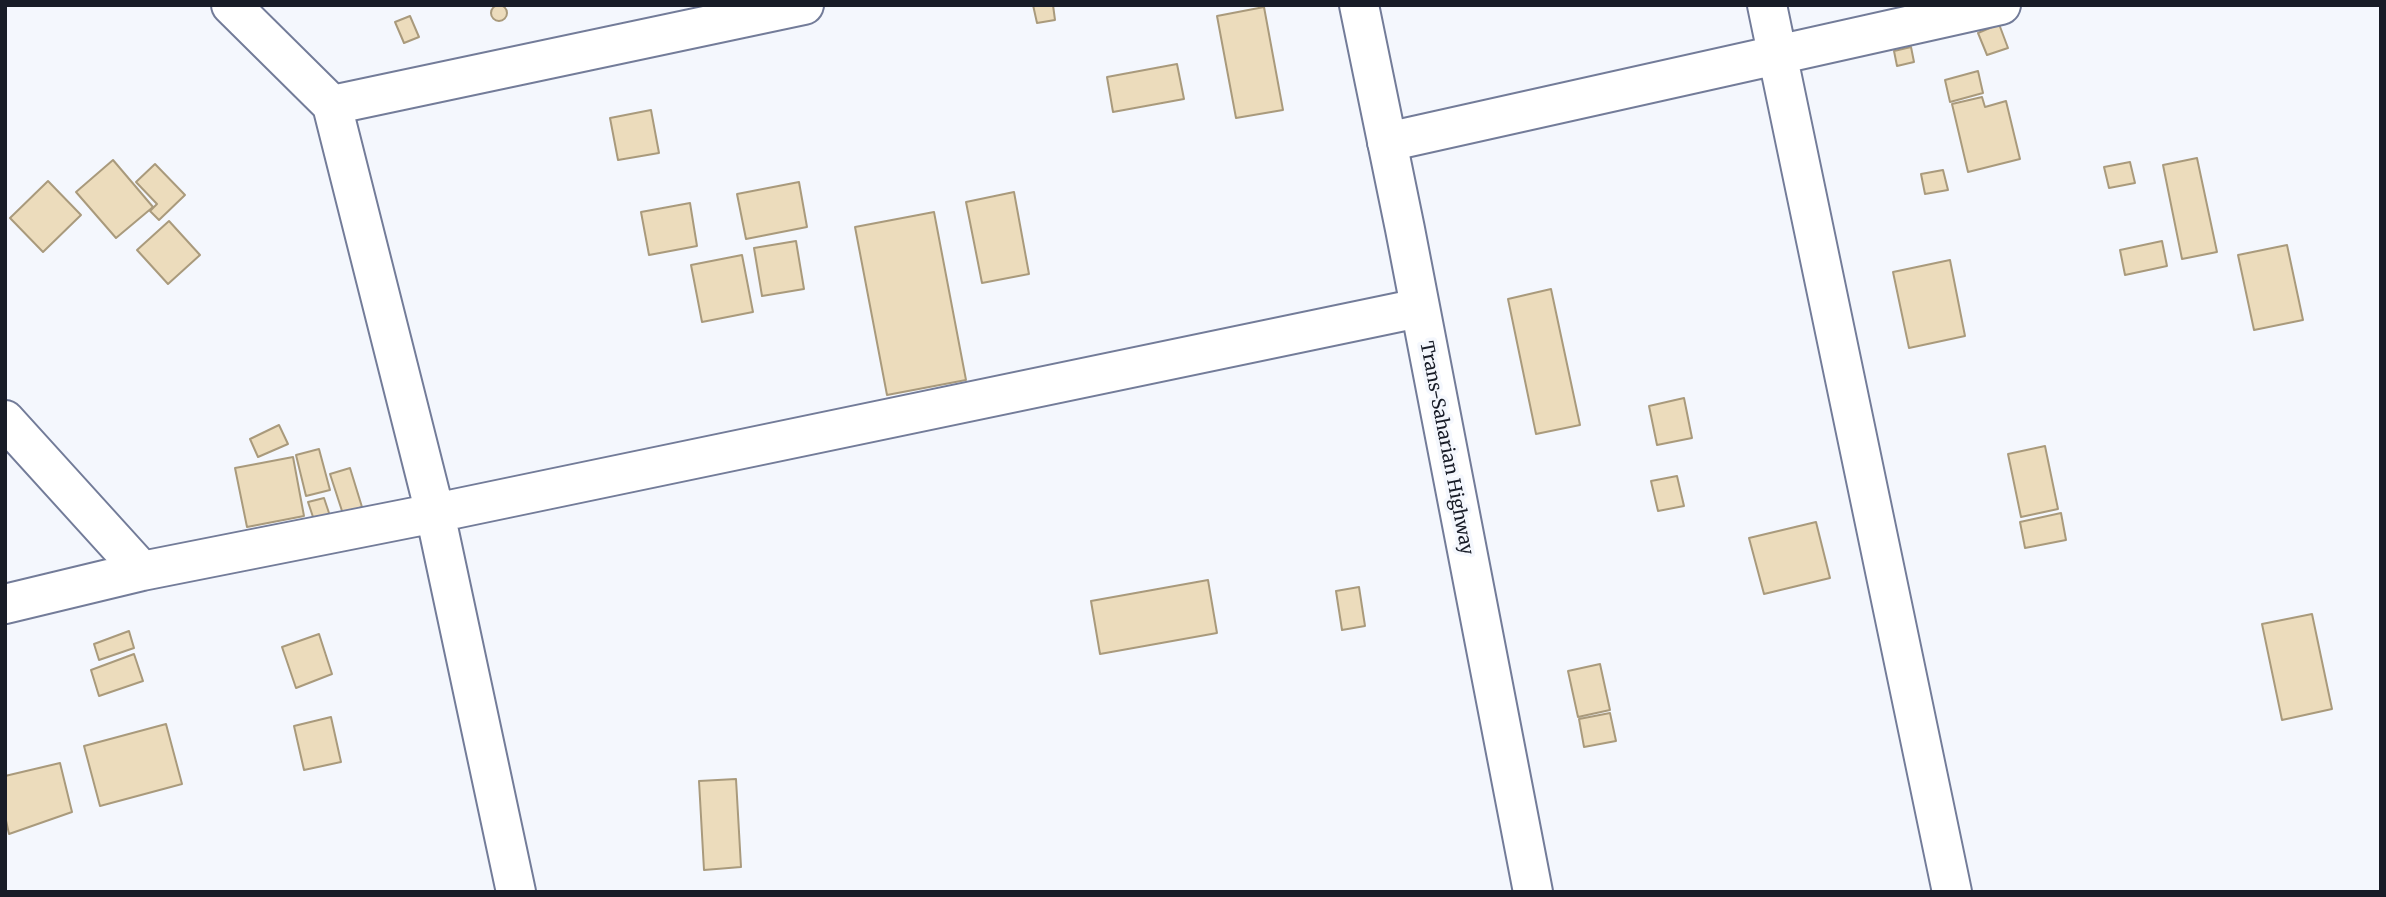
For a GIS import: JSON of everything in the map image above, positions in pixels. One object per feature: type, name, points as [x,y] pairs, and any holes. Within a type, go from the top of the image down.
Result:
[{"type":"main road","points":[[231,5],[332,105],[435,513],[516,892]]},
{"type":"main road","points":[[332,105],[804,5]]},
{"type":"main road","name":"Trans-Saharian Highway","points":[[1359,5],[1533,892]]},
{"type":"main road","points":[[1767,5],[1952,892]]},
{"type":"main road","points":[[1387,142],[2001,5]]},
{"type":"main road","points":[[5,604],[142,570],[435,513],[1419,309]]},
{"type":"main road","points":[[5,420],[142,570]]},
{"type":"building","points":[[499,5],[507,13],[499,21],[491,13]]},
{"type":"building","points":[[1033,5],[1053,5],[1055,20],[1037,23]]},
{"type":"building","points":[[1264,7],[1283,110],[1236,118],[1217,16]]},
{"type":"building","points":[[410,16],[419,37],[404,43],[395,22]]},
{"type":"building","points":[[1999,24],[2008,48],[1987,55],[1978,33]]},
{"type":"building","points":[[1911,47],[1914,62],[1897,66],[1894,51]]},
{"type":"building","points":[[1177,64],[1184,99],[1113,112],[1107,77]]},
{"type":"building","points":[[1978,71],[1983,93],[1950,102],[1945,80]]},
{"type":"building","points":[[1982,97],[1985,107],[2006,101],[2020,159],[1968,172],[1952,104]]},
{"type":"building","points":[[651,110],[659,153],[618,160],[610,118]]},
{"type":"building","points":[[2197,158],[2217,252],[2182,259],[2163,165]]},
{"type":"building","points":[[113,160],[153,207],[116,238],[76,192]]},
{"type":"building","points":[[2130,162],[2135,183],[2109,188],[2104,167]]},
{"type":"building","points":[[155,164],[185,195],[159,220],[150,211],[157,204],[136,182]]},
{"type":"building","points":[[1943,170],[1948,190],[1925,194],[1921,174]]},
{"type":"building","points":[[48,181],[81,215],[43,252],[10,218]]},
{"type":"building","points":[[799,182],[807,227],[746,239],[737,194]]},
{"type":"building","points":[[1014,192],[1029,274],[982,283],[966,202]]},
{"type":"building","points":[[690,203],[697,246],[649,255],[641,212]]},
{"type":"building","points":[[934,212],[966,380],[887,395],[855,227]]},
{"type":"building","points":[[169,221],[200,255],[168,284],[137,250]]},
{"type":"building","points":[[796,241],[804,289],[762,296],[754,248]]},
{"type":"building","points":[[2162,241],[2167,266],[2125,275],[2120,250]]},
{"type":"building","points":[[2287,245],[2303,320],[2254,330],[2238,255]]},
{"type":"building","points":[[742,255],[753,312],[702,322],[691,265]]},
{"type":"building","points":[[1950,260],[1965,336],[1909,348],[1893,272]]},
{"type":"building","points":[[1551,289],[1580,425],[1536,434],[1508,299]]},
{"type":"building","points":[[1684,398],[1692,438],[1657,445],[1649,406]]},
{"type":"building","points":[[279,425],[288,444],[258,457],[250,439]]},
{"type":"building","points":[[2045,446],[2058,509],[2021,517],[2008,454]]},
{"type":"building","points":[[319,449],[330,490],[306,496],[296,455]]},
{"type":"building","points":[[293,457],[304,516],[247,527],[235,468]]},
{"type":"building","points":[[350,468],[362,507],[343,514],[330,474]]},
{"type":"building","points":[[1677,476],[1684,506],[1658,511],[1651,481]]},
{"type":"building","points":[[324,498],[330,516],[314,520],[308,502]]},
{"type":"building","points":[[2061,513],[2066,540],[2025,548],[2020,522]]},
{"type":"building","points":[[1816,522],[1830,578],[1764,594],[1749,538]]},
{"type":"building","points":[[1208,580],[1217,633],[1100,654],[1091,601]]},
{"type":"building","points":[[1359,587],[1365,626],[1342,630],[1336,591]]},
{"type":"building","points":[[2312,614],[2332,709],[2282,720],[2262,624]]},
{"type":"building","points":[[129,631],[134,648],[99,660],[94,644]]},
{"type":"building","points":[[319,634],[332,674],[296,688],[282,647]]},
{"type":"building","points":[[134,654],[143,681],[99,696],[91,670]]},
{"type":"building","points":[[1600,664],[1610,710],[1578,717],[1568,671]]},
{"type":"building","points":[[1610,713],[1616,741],[1584,747],[1579,719]]},
{"type":"building","points":[[331,717],[341,762],[304,770],[294,726]]},
{"type":"building","points":[[166,724],[182,784],[100,806],[84,746]]},
{"type":"building","points":[[60,763],[72,812],[9,834],[5,816],[5,776]]},
{"type":"building","points":[[736,779],[741,867],[704,870],[699,781]]}]
